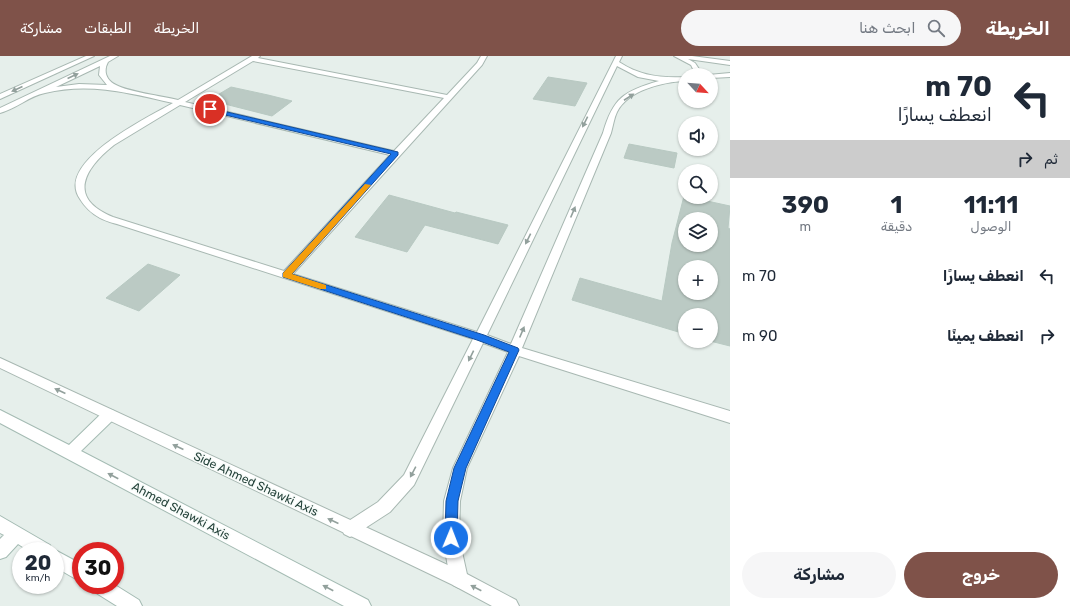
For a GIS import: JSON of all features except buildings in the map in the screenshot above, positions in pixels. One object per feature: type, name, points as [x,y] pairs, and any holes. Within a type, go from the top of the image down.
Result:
[{"type":"street","points":[[0,96],[91,56]]},
{"type":"street","points":[[0,111],[115,56]]},
{"type":"street","points":[[286,275],[448,97],[480,64],[484,56]]},
{"type":"street","points":[[676,56],[730,63]]},
{"type":"street","points":[[676,56],[693,64],[695,68]]},
{"type":"street","points":[[448,97],[254,57],[111,143],[94,156],[82,171],[79,187],[85,202],[101,215],[480,337],[515,350],[730,417]]},
{"type":"street","points":[[350,529],[384,507],[409,480],[617,58],[632,73],[644,77],[672,80]]},
{"type":"street","points":[[106,60],[101,67],[101,74],[105,81],[114,86]]},
{"type":"street","points":[[718,76],[730,75]]},
{"type":"street","points":[[459,579],[451,538],[452,501],[460,468],[515,350],[607,133],[613,112],[618,104],[638,91],[653,84],[678,80]]},
{"type":"street","points":[[41,91],[79,86],[114,86],[396,154]]},
{"type":"street","name":"Side Ahmed Shawki Axis","points":[[0,363],[459,579],[510,606]]},
{"type":"street","points":[[70,453],[109,415]]},
{"type":"street","name":"Ahmed Shawki Axis","points":[[0,416],[362,606]]},
{"type":"street","points":[[0,524],[29,542]]},
{"type":"street","points":[[0,551],[16,534]]},
{"type":"street","points":[[114,594],[133,606]]},
{"type":"slow traffic","points":[[323,287],[286,275],[367,185]]},
{"type":"route","points":[[210,109],[396,154],[286,275],[480,337],[515,350],[460,468],[452,501],[451,538]]}]
